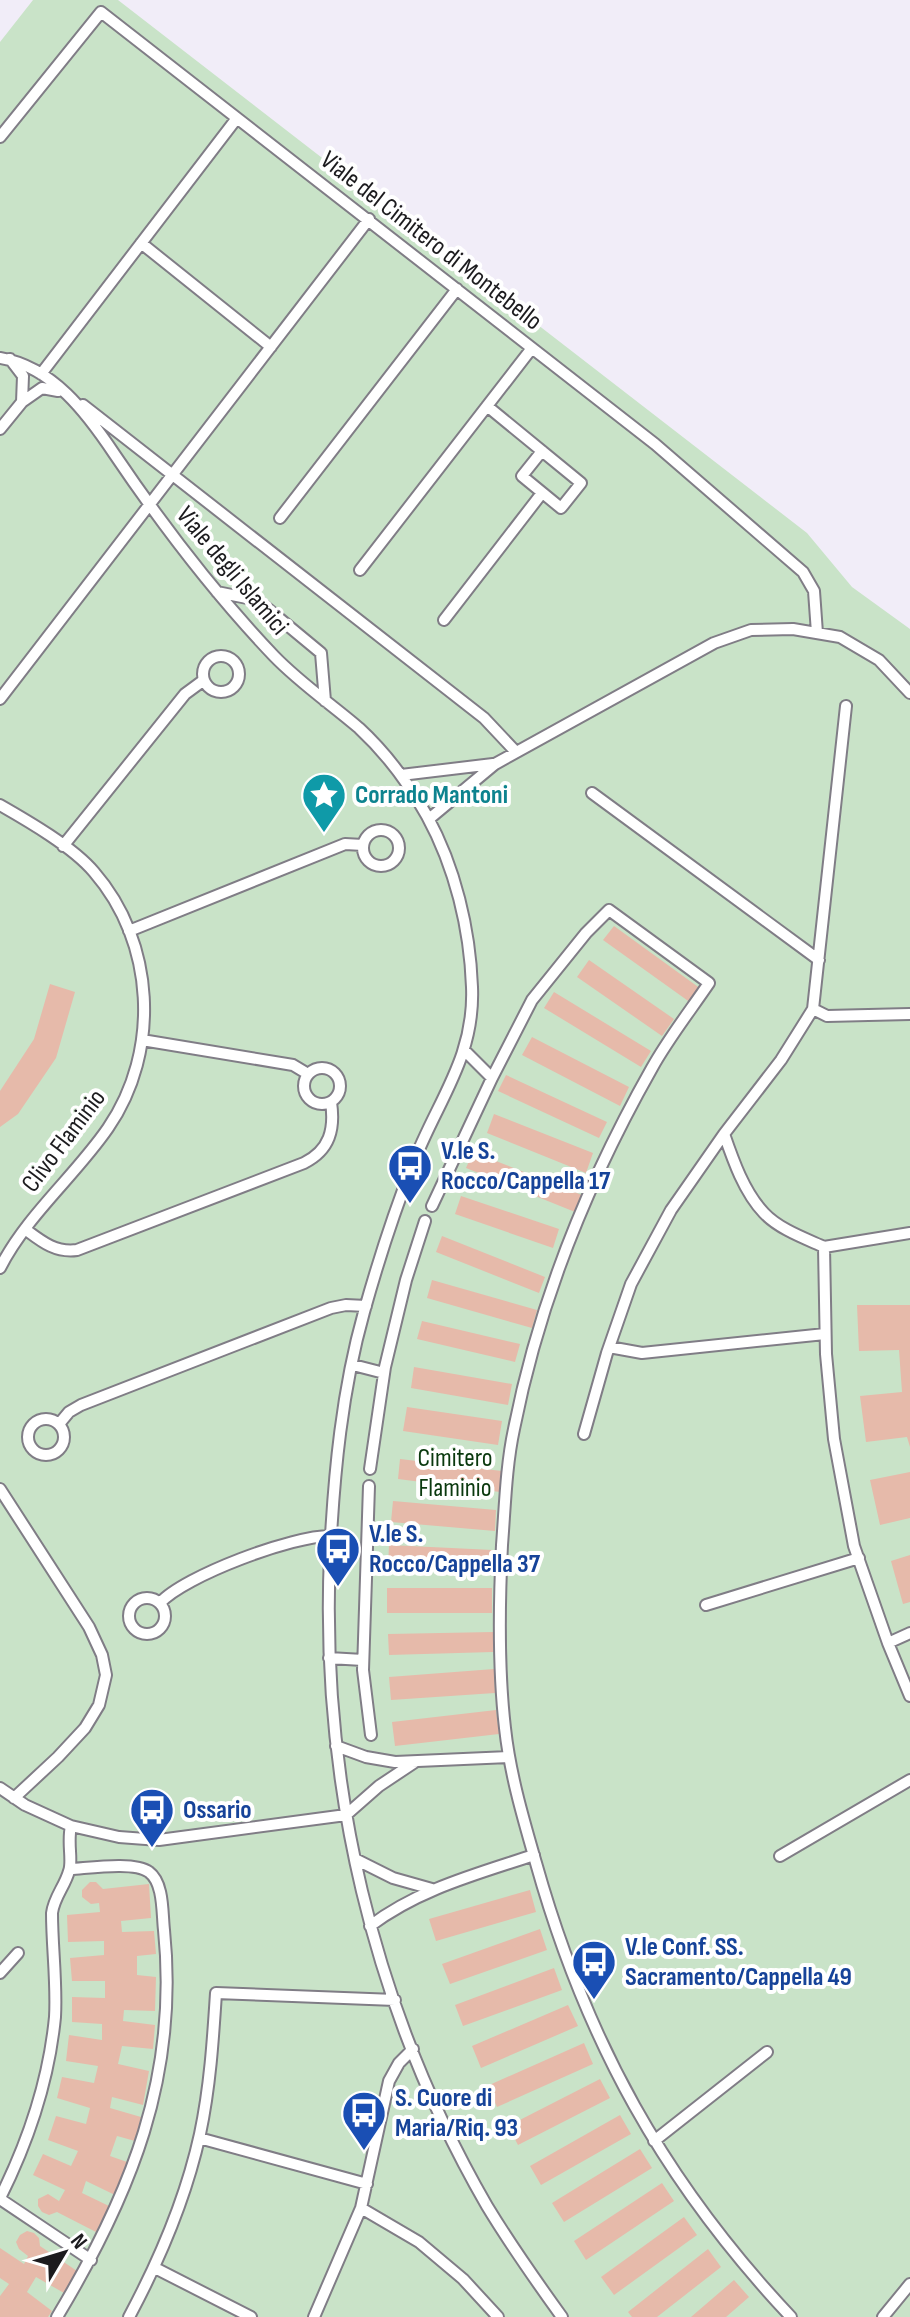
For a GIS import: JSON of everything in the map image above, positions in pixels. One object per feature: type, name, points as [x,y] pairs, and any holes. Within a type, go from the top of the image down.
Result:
[{"type":"lane","name":"Viale del Cimitero di Montebello","points":[[0,137],[101,12],[655,444],[803,572],[814,591],[817,633]]},
{"type":"lane","points":[[41,374],[237,118]]},
{"type":"lane","points":[[0,699],[369,219]]},
{"type":"lane","points":[[141,243],[271,347]]},
{"type":"lane","points":[[280,518],[457,289]]},
{"type":"lane","points":[[360,570],[532,348]]},
{"type":"lane","points":[[5,358],[23,376],[22,402]]},
{"type":"lane","name":"Viale degli Islamici","points":[[5,358],[41,374],[72,397],[150,506],[217,592],[278,660],[362,731],[401,775],[429,819],[456,888],[469,945],[472,1024],[465,1051],[449,1089],[415,1158],[384,1243],[366,1306],[343,1414],[331,1536],[329,1658],[336,1746],[346,1815],[370,1926],[395,2000],[436,2103],[478,2188],[562,2317]]},
{"type":"lane","points":[[0,429],[22,402],[42,388],[72,397],[484,718],[516,752]]},
{"type":"lane","points":[[487,406],[542,451],[581,483],[561,508],[522,476],[542,451]]},
{"type":"lane","points":[[444,620],[542,493]]},
{"type":"lane","points":[[217,592],[257,600],[321,653],[325,701]]},
{"type":"lane","points":[[429,819],[495,764],[714,643],[751,630],[793,629],[840,637],[879,660],[910,693]]},
{"type":"lane","points":[[63,846],[185,694],[204,680]]},
{"type":"lane","points":[[584,1434],[609,1347],[638,1272],[671,1210],[781,1060],[813,1009],[846,706]]},
{"type":"lane","points":[[401,775],[495,764]]},
{"type":"lane","points":[[592,793],[819,960]]},
{"type":"lane","name":"Clivo Flaminio","points":[[0,805],[63,846],[94,871],[129,931],[145,979],[146,1005],[137,1066],[126,1097],[109,1127],[25,1229],[0,1268]]},
{"type":"lane","points":[[129,931],[345,844],[363,845]]},
{"type":"lane","points":[[432,1206],[532,1000],[586,933],[609,910],[709,983],[653,1066],[586,1200],[558,1270],[532,1354],[513,1432],[501,1563],[503,1694],[509,1757],[534,1855],[583,2004],[620,2081],[654,2141],[720,2236],[791,2317]]},
{"type":"lane","points":[[813,1009],[827,1016],[910,1014]]},
{"type":"lane","points":[[142,1040],[293,1065],[308,1074]]},
{"type":"lane","points":[[465,1051],[492,1078]]},
{"type":"lane","points":[[25,1229],[52,1247],[77,1250],[304,1163],[318,1156],[329,1141],[333,1126],[331,1102],[340,1088],[338,1077],[323,1068],[308,1074],[304,1086],[308,1097],[319,1104],[331,1102]]},
{"type":"lane","points":[[724,1134],[737,1171],[763,1213],[792,1233],[824,1247],[910,1233]]},
{"type":"lane","points":[[370,1469],[384,1373],[406,1280],[425,1221]]},
{"type":"lane","points":[[824,1247],[825,1334],[834,1439],[859,1558],[910,1696]]},
{"type":"lane","points":[[59,1424],[69,1412],[81,1405],[331,1308],[366,1306]]},
{"type":"lane","points":[[609,1347],[642,1353],[825,1334]]},
{"type":"lane","points":[[353,1365],[384,1373]]},
{"type":"lane","points":[[369,1486],[363,1660],[371,1735]]},
{"type":"lane","points":[[0,1489],[89,1627],[102,1655],[106,1675],[99,1705],[85,1728],[14,1798]]},
{"type":"lane","points":[[160,1603],[177,1587],[201,1576],[295,1540],[331,1536]]},
{"type":"lane","points":[[706,1605],[859,1558]]},
{"type":"lane","points":[[888,1643],[910,1633]]},
{"type":"lane","points":[[329,1658],[363,1660]]},
{"type":"lane","points":[[336,1746],[386,1761],[509,1757]]},
{"type":"lane","points":[[0,1788],[71,1826],[119,1837],[159,1840],[346,1815],[379,1786],[415,1762]]},
{"type":"lane","points":[[780,1856],[910,1780]]},
{"type":"lane","points":[[71,1826],[68,1844],[71,1869],[53,1902],[55,2016],[44,2077],[39,2102],[16,2167],[0,2198],[91,2260]]},
{"type":"lane","points":[[370,1926],[396,1907],[432,1889],[534,1855]]},
{"type":"lane","points":[[355,1859],[393,1878],[432,1889]]},
{"type":"lane","points":[[57,2317],[114,2215],[141,2149],[156,2087],[165,2024],[166,1953],[160,1895],[151,1873],[133,1867],[71,1869]]},
{"type":"lane","points":[[2,1967],[18,1953]]},
{"type":"lane","points":[[129,2317],[155,2268],[185,2190],[199,2138],[211,2065],[216,1993],[395,2000]]},
{"type":"lane","points":[[314,2317],[361,2208],[389,2081],[399,2063],[413,2049]]},
{"type":"lane","points":[[654,2141],[767,2052]]},
{"type":"lane","points":[[199,2138],[367,2184]]},
{"type":"lane","points":[[361,2208],[419,2242],[463,2279],[498,2317]]},
{"type":"lane","points":[[155,2268],[251,2317]]},
{"type":"lane","points":[[883,2317],[910,2284]]},
{"type":"green space","name":"Cimitero Flaminio","points":[[33,0],[118,0],[807,533],[852,587],[910,629],[910,2317],[0,2317],[0,42]]},
{"type":"building","points":[[614,926],[701,989],[691,1003],[603,940]]},
{"type":"building","points":[[589,960],[674,1019],[662,1036],[577,977]]},
{"type":"building","points":[[50,984],[75,992],[56,1058],[18,1114],[0,1127],[0,1091],[34,1039]]},
{"type":"building","points":[[554,992],[651,1051],[641,1067],[544,1008]]},
{"type":"building","points":[[532,1037],[629,1087],[620,1106],[522,1055]]},
{"type":"building","points":[[506,1075],[607,1122],[599,1138],[498,1091]]},
{"type":"building","points":[[494,1114],[593,1153],[586,1173],[487,1133]]},
{"type":"building","points":[[473,1152],[587,1197],[580,1214],[466,1168]]},
{"type":"building","points":[[461,1196],[559,1229],[553,1248],[455,1214]]},
{"type":"building","points":[[442,1236],[545,1277],[539,1293],[436,1252]]},
{"type":"building","points":[[432,1280],[537,1310],[532,1328],[427,1298]]},
{"type":"building","points":[[857,1305],[910,1305],[910,1447],[907,1437],[866,1442],[860,1396],[902,1392],[899,1350],[859,1351]]},
{"type":"building","points":[[422,1321],[520,1344],[515,1362],[417,1339]]},
{"type":"building","points":[[414,1367],[512,1384],[508,1405],[411,1388]]},
{"type":"building","points":[[407,1407],[502,1421],[498,1445],[403,1431]]},
{"type":"building","points":[[400,1459],[502,1471],[500,1492],[398,1479]]},
{"type":"building","points":[[910,1472],[910,1518],[880,1525],[870,1480]]},
{"type":"building","points":[[393,1501],[496,1510],[495,1531],[391,1522]]},
{"type":"building","points":[[389,1545],[493,1550],[492,1573],[388,1568]]},
{"type":"building","points":[[910,1555],[910,1602],[903,1604],[891,1561]]},
{"type":"building","points":[[387,1588],[492,1588],[492,1613],[387,1613]]},
{"type":"building","points":[[493,1632],[493,1652],[389,1655],[388,1634]]},
{"type":"building","points":[[494,1669],[495,1693],[391,1700],[389,1677]]},
{"type":"building","points":[[496,1710],[499,1734],[395,1746],[392,1722]]},
{"type":"building","points":[[90,1882],[96,1882],[103,1889],[149,1884],[151,1918],[121,1921],[122,1932],[154,1931],[156,1954],[137,1956],[137,1975],[156,1977],[155,2011],[124,2010],[123,2021],[155,2025],[153,2049],[122,2046],[118,2064],[149,2071],[143,2105],[112,2097],[110,2108],[141,2117],[135,2141],[117,2136],[110,2156],[127,2162],[115,2195],[86,2181],[82,2193],[109,2206],[96,2232],[57,2212],[49,2215],[42,2212],[38,2199],[48,2194],[59,2201],[65,2190],[33,2175],[43,2154],[71,2166],[78,2151],[48,2140],[56,2116],[86,2124],[90,2108],[57,2098],[62,2077],[94,2083],[98,2066],[66,2061],[69,2035],[102,2040],[102,2024],[72,2022],[72,1997],[105,1998],[105,1981],[72,1981],[70,1958],[104,1955],[104,1941],[68,1942],[67,1915],[100,1912],[99,1903],[91,1904],[82,1897],[82,1890]]},
{"type":"building","points":[[530,1890],[536,1912],[436,1941],[429,1919]]},
{"type":"building","points":[[540,1929],[547,1950],[450,1984],[442,1964]]},
{"type":"building","points":[[554,1968],[562,1990],[463,2026],[455,2005]]},
{"type":"building","points":[[568,2005],[578,2026],[481,2068],[472,2046]]},
{"type":"building","points":[[584,2043],[593,2064],[497,2107],[487,2086]]},
{"type":"building","points":[[600,2079],[610,2098],[518,2145],[508,2126]]},
{"type":"building","points":[[620,2115],[631,2134],[541,2185],[530,2166]]},
{"type":"building","points":[[640,2149],[652,2168],[564,2222],[552,2203]]},
{"type":"building","points":[[662,2183],[674,2201],[586,2260],[574,2241]]},
{"type":"building","points":[[684,2217],[697,2235],[614,2295],[601,2277]]},
{"type":"building","points":[[27,2231],[39,2238],[40,2246],[77,2271],[64,2293],[36,2277],[27,2292],[52,2311],[48,2317],[0,2317],[0,2296],[9,2284],[0,2278],[0,2248],[24,2264],[28,2256],[16,2242]]},
{"type":"building","points":[[708,2249],[721,2267],[657,2317],[632,2317],[628,2312]]},
{"type":"building","points":[[734,2280],[749,2297],[726,2317],[691,2317]]},
{"type":"place","name":"Corrado Mantoni","points":[[324,834]]},
{"type":"place","name":"V.le S. Rocco/Cappella 17","points":[[410,1205]]},
{"type":"place","name":"V.le S. Rocco/Cappella 37","points":[[338,1588]]},
{"type":"place","name":"Ossario","points":[[152,1849]]},
{"type":"place","name":"V.le Conf. SS. Sacramento/Cappella 49","points":[[594,2001]]},
{"type":"place","name":"S. Cuore di Maria/Riq. 93","points":[[364,2152]]}]
